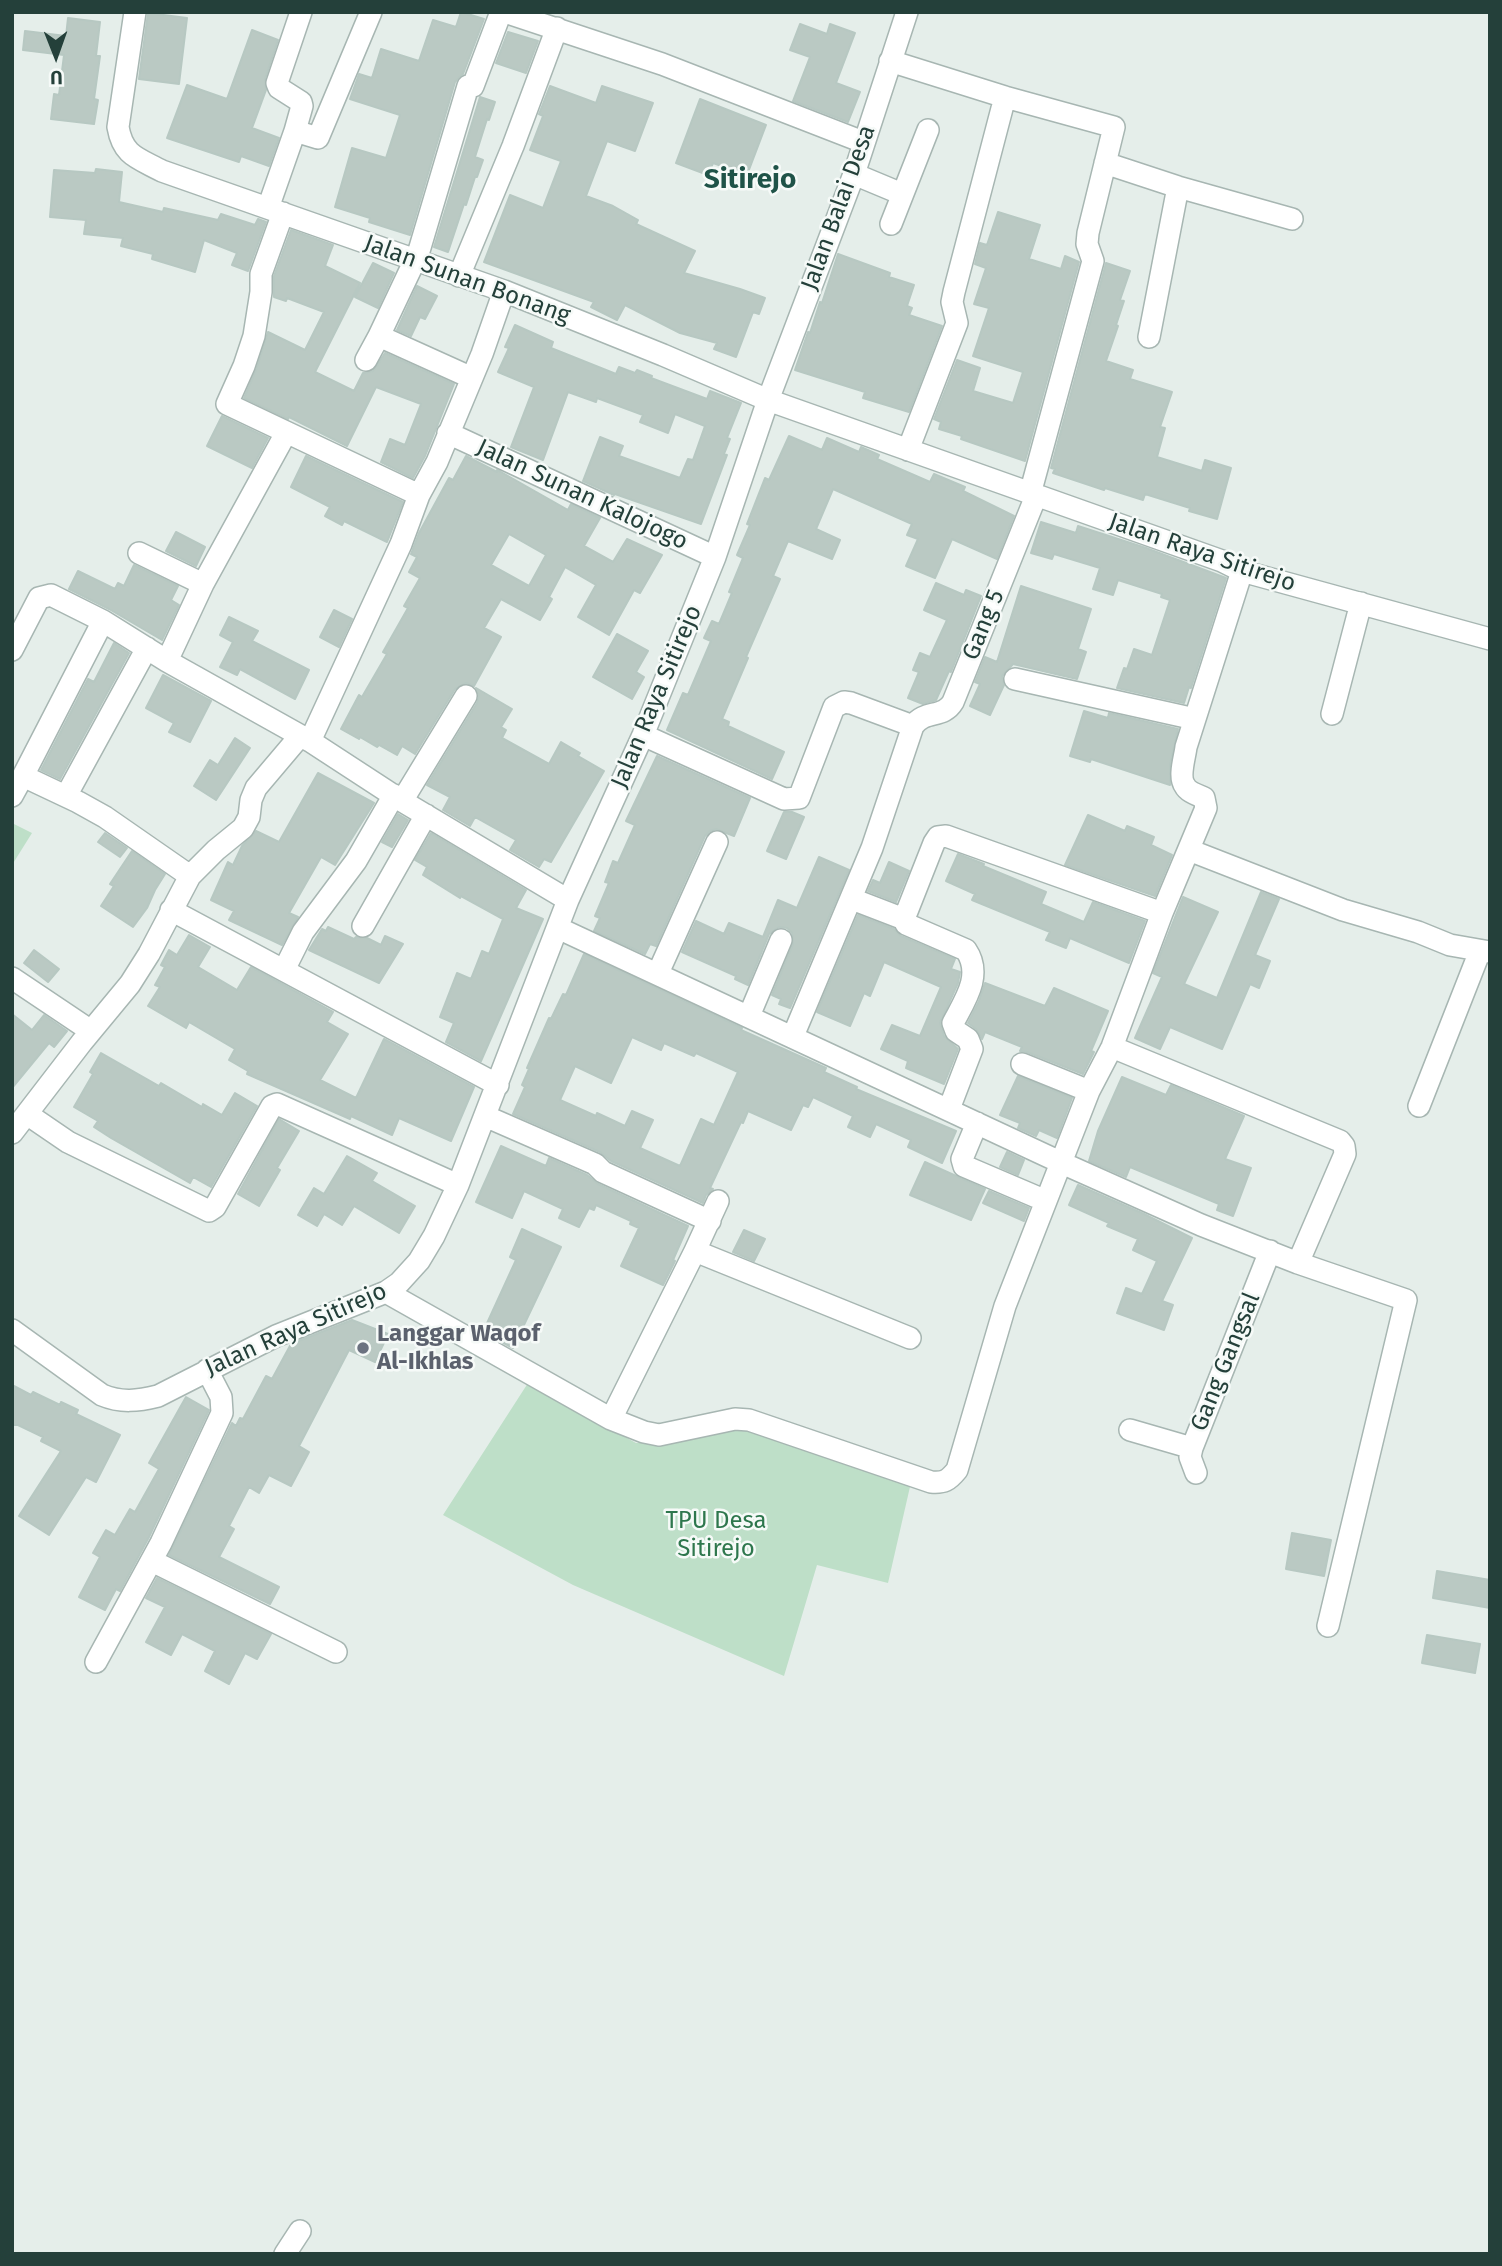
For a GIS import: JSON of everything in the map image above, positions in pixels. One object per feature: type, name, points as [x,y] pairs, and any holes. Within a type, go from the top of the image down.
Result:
[{"type":"street","name":"Jalan Sunan Bonang","points":[[135,12],[118,127],[121,143],[130,154],[162,171],[504,291],[768,400]]},
{"type":"street","points":[[301,12],[277,83],[279,88],[301,102],[302,106],[261,274],[254,336],[227,404],[419,495]]},
{"type":"street","points":[[295,131],[318,138],[371,12]]},
{"type":"street","points":[[366,360],[416,260],[468,86],[473,86],[503,12],[662,64],[863,142]]},
{"type":"street","name":"Jalan Balai Desa","points":[[768,400],[854,174],[904,13]]},
{"type":"street","points":[[460,276],[557,28]]},
{"type":"street","points":[[890,61],[1005,97],[954,292],[952,305],[957,323],[908,450]]},
{"type":"street","name":"Gang 5","points":[[912,729],[925,715],[943,712],[953,702],[1033,495],[1093,261],[1087,244],[1088,233],[1114,127],[1005,97]]},
{"type":"street","points":[[891,224],[928,130]]},
{"type":"street","points":[[1105,163],[1292,219]]},
{"type":"street","points":[[854,174],[902,194]]},
{"type":"street","points":[[1149,337],[1178,187]]},
{"type":"street","points":[[12,1133],[90,1031],[130,984],[159,937],[190,876],[243,828],[249,817],[256,788],[305,738],[401,544],[419,495],[437,461],[472,378],[504,291]]},
{"type":"street","points":[[379,336],[472,378]]},
{"type":"street","name":"Jalan Raya Sitirejo","points":[[12,1331],[102,1395],[116,1401],[138,1400],[158,1396],[276,1336],[386,1292],[399,1283],[419,1261],[458,1185],[568,901],[643,735],[715,557],[768,400],[1222,561],[1242,571],[1490,639]]},
{"type":"street","points":[[167,661],[203,584],[286,433]]},
{"type":"street","name":"Jalan Sunan Kalojogo","points":[[448,433],[715,557]]},
{"type":"street","points":[[139,553],[203,584]]},
{"type":"street","points":[[386,1292],[611,1419],[644,1432],[659,1435],[735,1419],[749,1420],[931,1482],[942,1483],[949,1479],[957,1470],[1005,1306],[1089,1091],[1111,1046],[1206,808],[1204,799],[1186,789],[1183,780],[1186,747],[1242,571]]},
{"type":"street","points":[[13,648],[39,598],[51,595],[103,621],[167,661],[305,738],[568,901]]},
{"type":"street","points":[[1332,714],[1361,603]]},
{"type":"street","points":[[12,796],[103,621]]},
{"type":"street","points":[[66,796],[147,648]]},
{"type":"street","points":[[1015,678],[1195,719]]},
{"type":"street","points":[[284,970],[303,932],[356,861],[466,696]]},
{"type":"street","points":[[643,735],[791,800],[799,798],[834,707],[838,704],[851,703],[912,729],[872,848],[793,1036]]},
{"type":"street","points":[[23,776],[66,796],[134,836],[190,876]]},
{"type":"street","points":[[363,926],[426,815]]},
{"type":"street","points":[[904,919],[934,843],[939,837],[946,836],[1162,913]]},
{"type":"street","points":[[657,973],[717,842]]},
{"type":"street","points":[[1189,850],[1343,910],[1418,932],[1450,945],[1485,952],[1419,1106]]},
{"type":"street","points":[[852,899],[904,919],[906,924],[966,950],[974,965],[973,980],[953,1023],[956,1031],[968,1039],[972,1049],[949,1109]]},
{"type":"street","points":[[172,909],[498,1085]]},
{"type":"street","points":[[558,928],[1201,1225],[1298,1263],[1406,1300],[1328,1626]]},
{"type":"street","points":[[749,1016],[781,940]]},
{"type":"street","points":[[12,978],[90,1031]]},
{"type":"street","points":[[1111,1046],[1340,1141],[1345,1154],[1298,1263]]},
{"type":"street","points":[[1022,1064],[1089,1091]]},
{"type":"street","points":[[27,1114],[68,1142],[209,1211],[213,1211],[272,1107],[277,1104],[458,1185]]},
{"type":"street","points":[[485,1116],[595,1164],[603,1172],[710,1221]]},
{"type":"street","points":[[977,1123],[962,1162],[964,1166],[1046,1201]]},
{"type":"street","points":[[611,1419],[718,1201]]},
{"type":"street","points":[[695,1251],[910,1338]]},
{"type":"street","name":"Gang Gangsal","points":[[1196,1473],[1190,1457],[1192,1448],[1270,1251]]},
{"type":"street","points":[[96,1662],[152,1561],[222,1413],[221,1397],[207,1370]]},
{"type":"street","points":[[1130,1430],[1192,1448]]},
{"type":"street","points":[[152,1561],[336,1652]]},
{"type":"street","points":[[285,2254],[300,2231]]},
{"type":"green space","points":[[12,823],[32,833],[12,865]]},
{"type":"green space","name":"TPU Desa Sitirejo","points":[[528,1383],[636,1443],[654,1443],[735,1425],[912,1478],[888,1583],[817,1565],[784,1676],[573,1585],[443,1515]]},
{"type":"building","points":[[461,12],[484,19],[463,74],[455,82],[410,235],[369,222],[370,218],[335,207],[352,148],[386,158],[400,115],[350,99],[359,74],[372,78],[381,49],[419,61],[433,20],[456,27]]},
{"type":"building","points":[[148,13],[187,18],[179,84],[139,79]]},
{"type":"building","points":[[68,18],[100,22],[96,56],[100,56],[94,99],[98,100],[94,124],[51,119],[54,94],[59,95],[64,55],[23,50],[25,31],[66,36]]},
{"type":"building","points":[[800,24],[827,34],[830,24],[855,33],[836,83],[860,92],[848,122],[793,101],[810,57],[790,50]]},
{"type":"building","points":[[252,30],[278,40],[265,79],[266,90],[252,128],[279,138],[269,166],[241,156],[239,162],[167,138],[187,85],[227,99]]},
{"type":"building","points":[[508,32],[538,41],[526,73],[496,63]]},
{"type":"building","points":[[550,86],[596,103],[602,86],[653,103],[635,151],[607,141],[586,196],[613,206],[638,220],[636,224],[695,251],[684,273],[765,298],[759,314],[753,312],[736,357],[714,349],[717,343],[680,333],[625,305],[617,320],[591,307],[594,302],[484,262],[510,195],[543,208],[561,161],[530,150],[543,116],[539,114]]},
{"type":"building","points":[[480,97],[495,102],[475,157],[483,160],[466,205],[464,204],[448,252],[434,247]]},
{"type":"building","points":[[700,99],[766,125],[747,175],[713,163],[708,175],[676,163]]},
{"type":"building","points":[[96,169],[122,172],[119,202],[163,212],[164,208],[218,220],[221,214],[255,225],[258,219],[266,222],[248,271],[232,265],[237,253],[204,240],[195,272],[152,259],[153,254],[121,246],[123,238],[84,234],[86,220],[50,217],[54,170],[95,173]]},
{"type":"building","points":[[998,212],[1040,225],[1029,259],[1061,269],[1065,256],[1079,262],[1025,461],[939,429],[941,422],[934,419],[957,360],[980,368],[973,391],[1013,403],[1023,372],[973,356],[989,308],[974,304],[986,268],[975,264],[980,243],[987,245]]},
{"type":"building","points":[[291,230],[333,245],[325,266],[360,283],[315,372],[354,391],[363,373],[373,371],[385,353],[454,384],[425,456],[413,478],[381,462],[390,439],[405,445],[421,404],[376,387],[347,446],[244,398],[268,332],[305,350],[324,312],[287,298],[286,301],[274,297],[274,276]]},
{"type":"building","points":[[838,254],[914,285],[907,306],[912,308],[909,315],[942,326],[909,412],[863,398],[865,392],[795,370]]},
{"type":"building","points":[[373,263],[394,273],[378,308],[355,297]]},
{"type":"building","points":[[1106,263],[1130,271],[1120,300],[1124,301],[1116,325],[1118,326],[1106,361],[1133,370],[1130,379],[1172,392],[1160,427],[1165,428],[1157,457],[1202,471],[1205,460],[1231,468],[1217,519],[1145,494],[1143,500],[1053,473],[1055,469],[1051,468]]},
{"type":"building","points":[[417,286],[437,296],[425,319],[420,317],[411,336],[397,330]]},
{"type":"building","points":[[515,325],[553,342],[551,348],[616,374],[619,367],[635,373],[637,370],[707,399],[710,391],[741,403],[727,438],[730,439],[724,454],[727,455],[701,524],[614,495],[583,481],[600,437],[623,446],[619,456],[680,478],[688,459],[693,460],[705,426],[675,414],[668,433],[640,422],[643,415],[597,398],[596,402],[568,392],[543,460],[511,447],[534,387],[498,372],[509,348],[505,347]]},
{"type":"building","points":[[222,416],[268,438],[252,468],[207,446]]},
{"type":"building","points":[[789,436],[822,450],[827,438],[859,452],[861,447],[879,455],[877,459],[930,482],[934,474],[965,487],[963,491],[1014,516],[997,559],[952,539],[935,578],[906,566],[918,539],[907,535],[912,524],[833,489],[816,529],[840,540],[832,559],[788,541],[773,576],[780,579],[722,719],[729,722],[728,726],[784,752],[772,779],[667,730],[683,693],[688,695],[711,641],[704,638],[712,621],[719,624],[732,593],[729,592],[743,558],[737,555],[750,525],[747,524],[765,478],[769,480]]},
{"type":"building","points":[[306,456],[403,502],[387,542],[344,521],[342,525],[325,516],[330,507],[291,487]]},
{"type":"building","points":[[466,456],[501,472],[568,510],[571,504],[600,518],[584,546],[613,562],[627,539],[662,555],[640,593],[634,590],[609,635],[578,617],[596,585],[565,567],[540,620],[501,599],[484,628],[501,637],[474,686],[466,683],[455,689],[415,754],[402,746],[397,755],[341,729],[359,695],[362,697],[387,654],[383,652],[408,608],[404,606],[420,578],[409,572],[417,557],[411,554],[419,533],[449,478],[453,480]],"holes":[[[509,534],[546,555],[529,586],[491,565]]]},
{"type":"building","points":[[1041,522],[1076,533],[1078,526],[1226,578],[1184,703],[1117,688],[1134,649],[1152,655],[1170,600],[1161,597],[1162,594],[1118,580],[1113,595],[1093,589],[1100,568],[1054,554],[1052,559],[1031,553]]},
{"type":"building","points":[[176,532],[205,547],[196,566],[166,551]]},
{"type":"building","points":[[134,565],[178,586],[171,600],[179,605],[162,640],[69,589],[78,571],[115,589],[118,583],[124,586]]},
{"type":"building","points":[[936,583],[964,595],[966,590],[981,596],[951,672],[949,671],[936,700],[923,704],[908,698],[919,672],[913,670],[920,653],[930,657],[947,620],[924,610]]},
{"type":"building","points":[[1021,586],[1091,609],[1078,649],[1086,652],[1077,679],[1013,664],[1002,676],[1004,685],[990,715],[970,706],[980,684],[975,682],[985,657],[997,662]]},
{"type":"building","points":[[334,610],[352,619],[339,647],[320,637]]},
{"type":"building","points":[[229,617],[258,631],[252,641],[309,670],[295,699],[240,669],[237,675],[220,667],[233,642],[220,635]]},
{"type":"building","points":[[617,634],[648,651],[636,672],[644,677],[632,699],[593,677]]},
{"type":"building","points":[[114,643],[129,653],[60,779],[41,770],[88,679],[94,682]]},
{"type":"building","points":[[163,675],[211,701],[190,742],[169,732],[174,723],[146,708]]},
{"type":"building","points":[[476,688],[512,709],[501,727],[506,730],[502,738],[549,764],[561,742],[580,753],[578,756],[604,771],[551,862],[544,859],[539,867],[510,850],[516,840],[475,817],[470,826],[443,810],[450,797],[427,785],[477,703],[479,696]]},
{"type":"building","points":[[1084,711],[1108,718],[1109,713],[1178,729],[1170,765],[1170,785],[1091,759],[1090,762],[1070,756]]},
{"type":"building","points":[[235,738],[250,748],[216,800],[194,786],[210,760],[218,765]]},
{"type":"building","points":[[657,756],[750,798],[734,836],[716,829],[705,836],[656,946],[650,944],[645,954],[594,931],[600,918],[595,916],[609,883],[605,882],[613,861],[618,863],[635,825],[626,821]]},
{"type":"building","points":[[318,773],[374,803],[335,865],[321,857],[289,913],[298,917],[282,945],[229,920],[234,911],[211,900],[228,862],[233,865],[242,846],[256,831],[279,842]]},
{"type":"building","points":[[784,812],[804,817],[786,859],[767,851]]},
{"type":"building","points":[[398,814],[408,820],[392,847],[382,842]]},
{"type":"building","points":[[1088,815],[1125,831],[1127,826],[1154,837],[1151,845],[1172,855],[1155,896],[1065,865]]},
{"type":"building","points":[[105,833],[127,848],[120,857],[98,842]]},
{"type":"building","points":[[431,833],[526,890],[516,908],[543,919],[481,1061],[446,1042],[454,1023],[440,1017],[457,973],[471,979],[482,951],[489,954],[503,919],[461,896],[460,898],[423,875],[427,867],[415,860]]},
{"type":"building","points":[[132,851],[165,874],[147,908],[133,927],[101,906],[114,886],[110,884]]},
{"type":"building","points":[[958,854],[1046,892],[1041,904],[1084,922],[1093,902],[1145,921],[1129,963],[1070,938],[1066,948],[1046,940],[1050,932],[972,900],[975,894],[946,881]]},
{"type":"building","points":[[819,857],[849,870],[790,1008],[779,1004],[781,999],[772,995],[793,944],[792,933],[787,928],[779,927],[769,934],[748,985],[735,979],[736,976],[682,952],[696,921],[724,934],[729,923],[763,937],[778,900],[797,908]]},
{"type":"building","points":[[889,862],[909,871],[896,902],[868,891],[873,880],[880,883]]},
{"type":"building","points":[[1261,892],[1279,899],[1255,955],[1270,961],[1259,988],[1250,984],[1222,1049],[1170,1027],[1160,1049],[1135,1038],[1162,977],[1153,973],[1183,897],[1218,912],[1184,984],[1217,998]]},
{"type":"building","points":[[858,915],[894,929],[901,936],[955,959],[951,969],[960,972],[958,983],[940,1023],[944,1036],[958,1049],[944,1084],[906,1068],[908,1061],[881,1049],[892,1025],[920,1036],[941,987],[884,962],[870,996],[864,993],[850,1026],[817,1012]]},
{"type":"building","points":[[328,927],[354,939],[367,938],[381,945],[385,936],[403,944],[379,983],[309,950],[322,929],[326,931]]},
{"type":"building","points":[[189,935],[210,947],[198,967],[237,990],[251,967],[333,1012],[327,1022],[348,1034],[320,1080],[356,1098],[384,1039],[474,1087],[451,1141],[399,1118],[392,1135],[247,1074],[248,1071],[229,1060],[235,1049],[189,1022],[186,1028],[148,1006],[160,987],[155,985],[165,967],[161,965],[169,950],[177,955]]},
{"type":"building","points":[[34,950],[59,969],[48,982],[24,963]]},
{"type":"building","points":[[584,954],[826,1068],[824,1072],[857,1087],[856,1089],[956,1131],[942,1163],[908,1147],[911,1140],[876,1124],[870,1137],[848,1127],[853,1116],[813,1097],[808,1107],[803,1105],[791,1130],[748,1111],[710,1188],[713,1189],[706,1195],[703,1203],[611,1161],[600,1152],[513,1114],[525,1087],[522,1085],[529,1069],[527,1068],[549,1018],[551,1019],[563,994],[566,995]],"holes":[[[632,1037],[661,1050],[664,1043],[694,1056],[696,1053],[738,1072],[714,1125],[701,1119],[680,1166],[640,1148],[653,1120],[632,1111],[625,1126],[560,1100],[575,1066],[611,1083]]]},
{"type":"building","points":[[985,983],[1045,1006],[1054,988],[1108,1011],[1091,1051],[1094,1052],[1083,1074],[1020,1051],[1022,1047],[985,1032],[982,1039],[968,1023]]},
{"type":"building","points":[[12,1014],[32,1030],[44,1015],[67,1031],[54,1047],[49,1043],[12,1088]]},
{"type":"building","points":[[101,1053],[159,1086],[161,1083],[202,1107],[203,1104],[222,1115],[235,1093],[257,1106],[211,1187],[193,1177],[190,1183],[111,1138],[94,1127],[98,1121],[74,1107],[93,1074],[90,1072]]},
{"type":"building","points":[[1018,1076],[1072,1098],[1057,1138],[1039,1130],[1036,1136],[1018,1128],[1020,1123],[1000,1115]]},
{"type":"building","points":[[1122,1077],[1166,1095],[1171,1085],[1244,1116],[1225,1159],[1251,1168],[1233,1216],[1217,1210],[1219,1204],[1130,1167],[1126,1177],[1089,1161],[1098,1131]]},
{"type":"building","points":[[279,1119],[299,1131],[259,1206],[238,1194]]},
{"type":"building","points":[[501,1146],[546,1166],[549,1158],[688,1226],[663,1285],[621,1266],[639,1228],[630,1224],[631,1221],[596,1205],[594,1210],[589,1208],[579,1227],[559,1218],[563,1209],[524,1191],[512,1218],[476,1202]]},
{"type":"building","points":[[1007,1152],[1024,1160],[1018,1175],[1000,1167]]},
{"type":"building","points":[[347,1156],[377,1173],[372,1181],[415,1206],[399,1233],[354,1206],[342,1225],[324,1214],[317,1226],[298,1215],[314,1188],[324,1194]]},
{"type":"building","points":[[925,1162],[985,1189],[971,1220],[910,1195]]},
{"type":"building","points":[[1078,1185],[1192,1238],[1162,1301],[1173,1305],[1164,1330],[1117,1313],[1126,1288],[1142,1294],[1157,1261],[1133,1250],[1138,1239],[1069,1205]]},
{"type":"building","points":[[989,1191],[1029,1208],[1024,1221],[983,1203]]},
{"type":"building","points":[[522,1229],[561,1247],[513,1348],[483,1332],[516,1260],[510,1257]]},
{"type":"building","points":[[744,1230],[765,1239],[754,1261],[733,1252]]},
{"type":"building","points":[[352,1320],[388,1334],[375,1362],[349,1350],[299,1446],[309,1452],[291,1486],[269,1475],[259,1493],[249,1487],[229,1526],[234,1529],[219,1557],[279,1587],[270,1604],[169,1555],[232,1423],[236,1426],[240,1418],[243,1419],[266,1376],[272,1379],[291,1344]]},
{"type":"building","points":[[12,1385],[31,1395],[33,1392],[60,1405],[61,1402],[78,1410],[76,1414],[120,1435],[96,1482],[86,1477],[49,1535],[19,1516],[61,1451],[41,1441],[43,1437],[18,1425],[12,1425]]},
{"type":"building","points":[[186,1397],[209,1410],[149,1537],[120,1591],[116,1589],[105,1610],[79,1597],[100,1557],[93,1553],[106,1530],[115,1535],[130,1509],[135,1512],[159,1469],[149,1463]]},
{"type":"building","points":[[1292,1533],[1331,1540],[1324,1576],[1286,1569]]},
{"type":"building","points":[[1437,1571],[1490,1580],[1490,1608],[1433,1598]]},
{"type":"building","points":[[157,1578],[271,1634],[257,1659],[245,1653],[229,1684],[205,1671],[215,1651],[182,1634],[171,1655],[146,1642],[165,1607],[146,1598]]},
{"type":"building","points":[[1427,1635],[1480,1644],[1475,1673],[1422,1663]]},
{"type":"place","name":"Langgar Waqof Al-Ikhlas","points":[[363,1348]]},
{"type":"district","name":"Sitirejo","points":[[750,180]]}]
